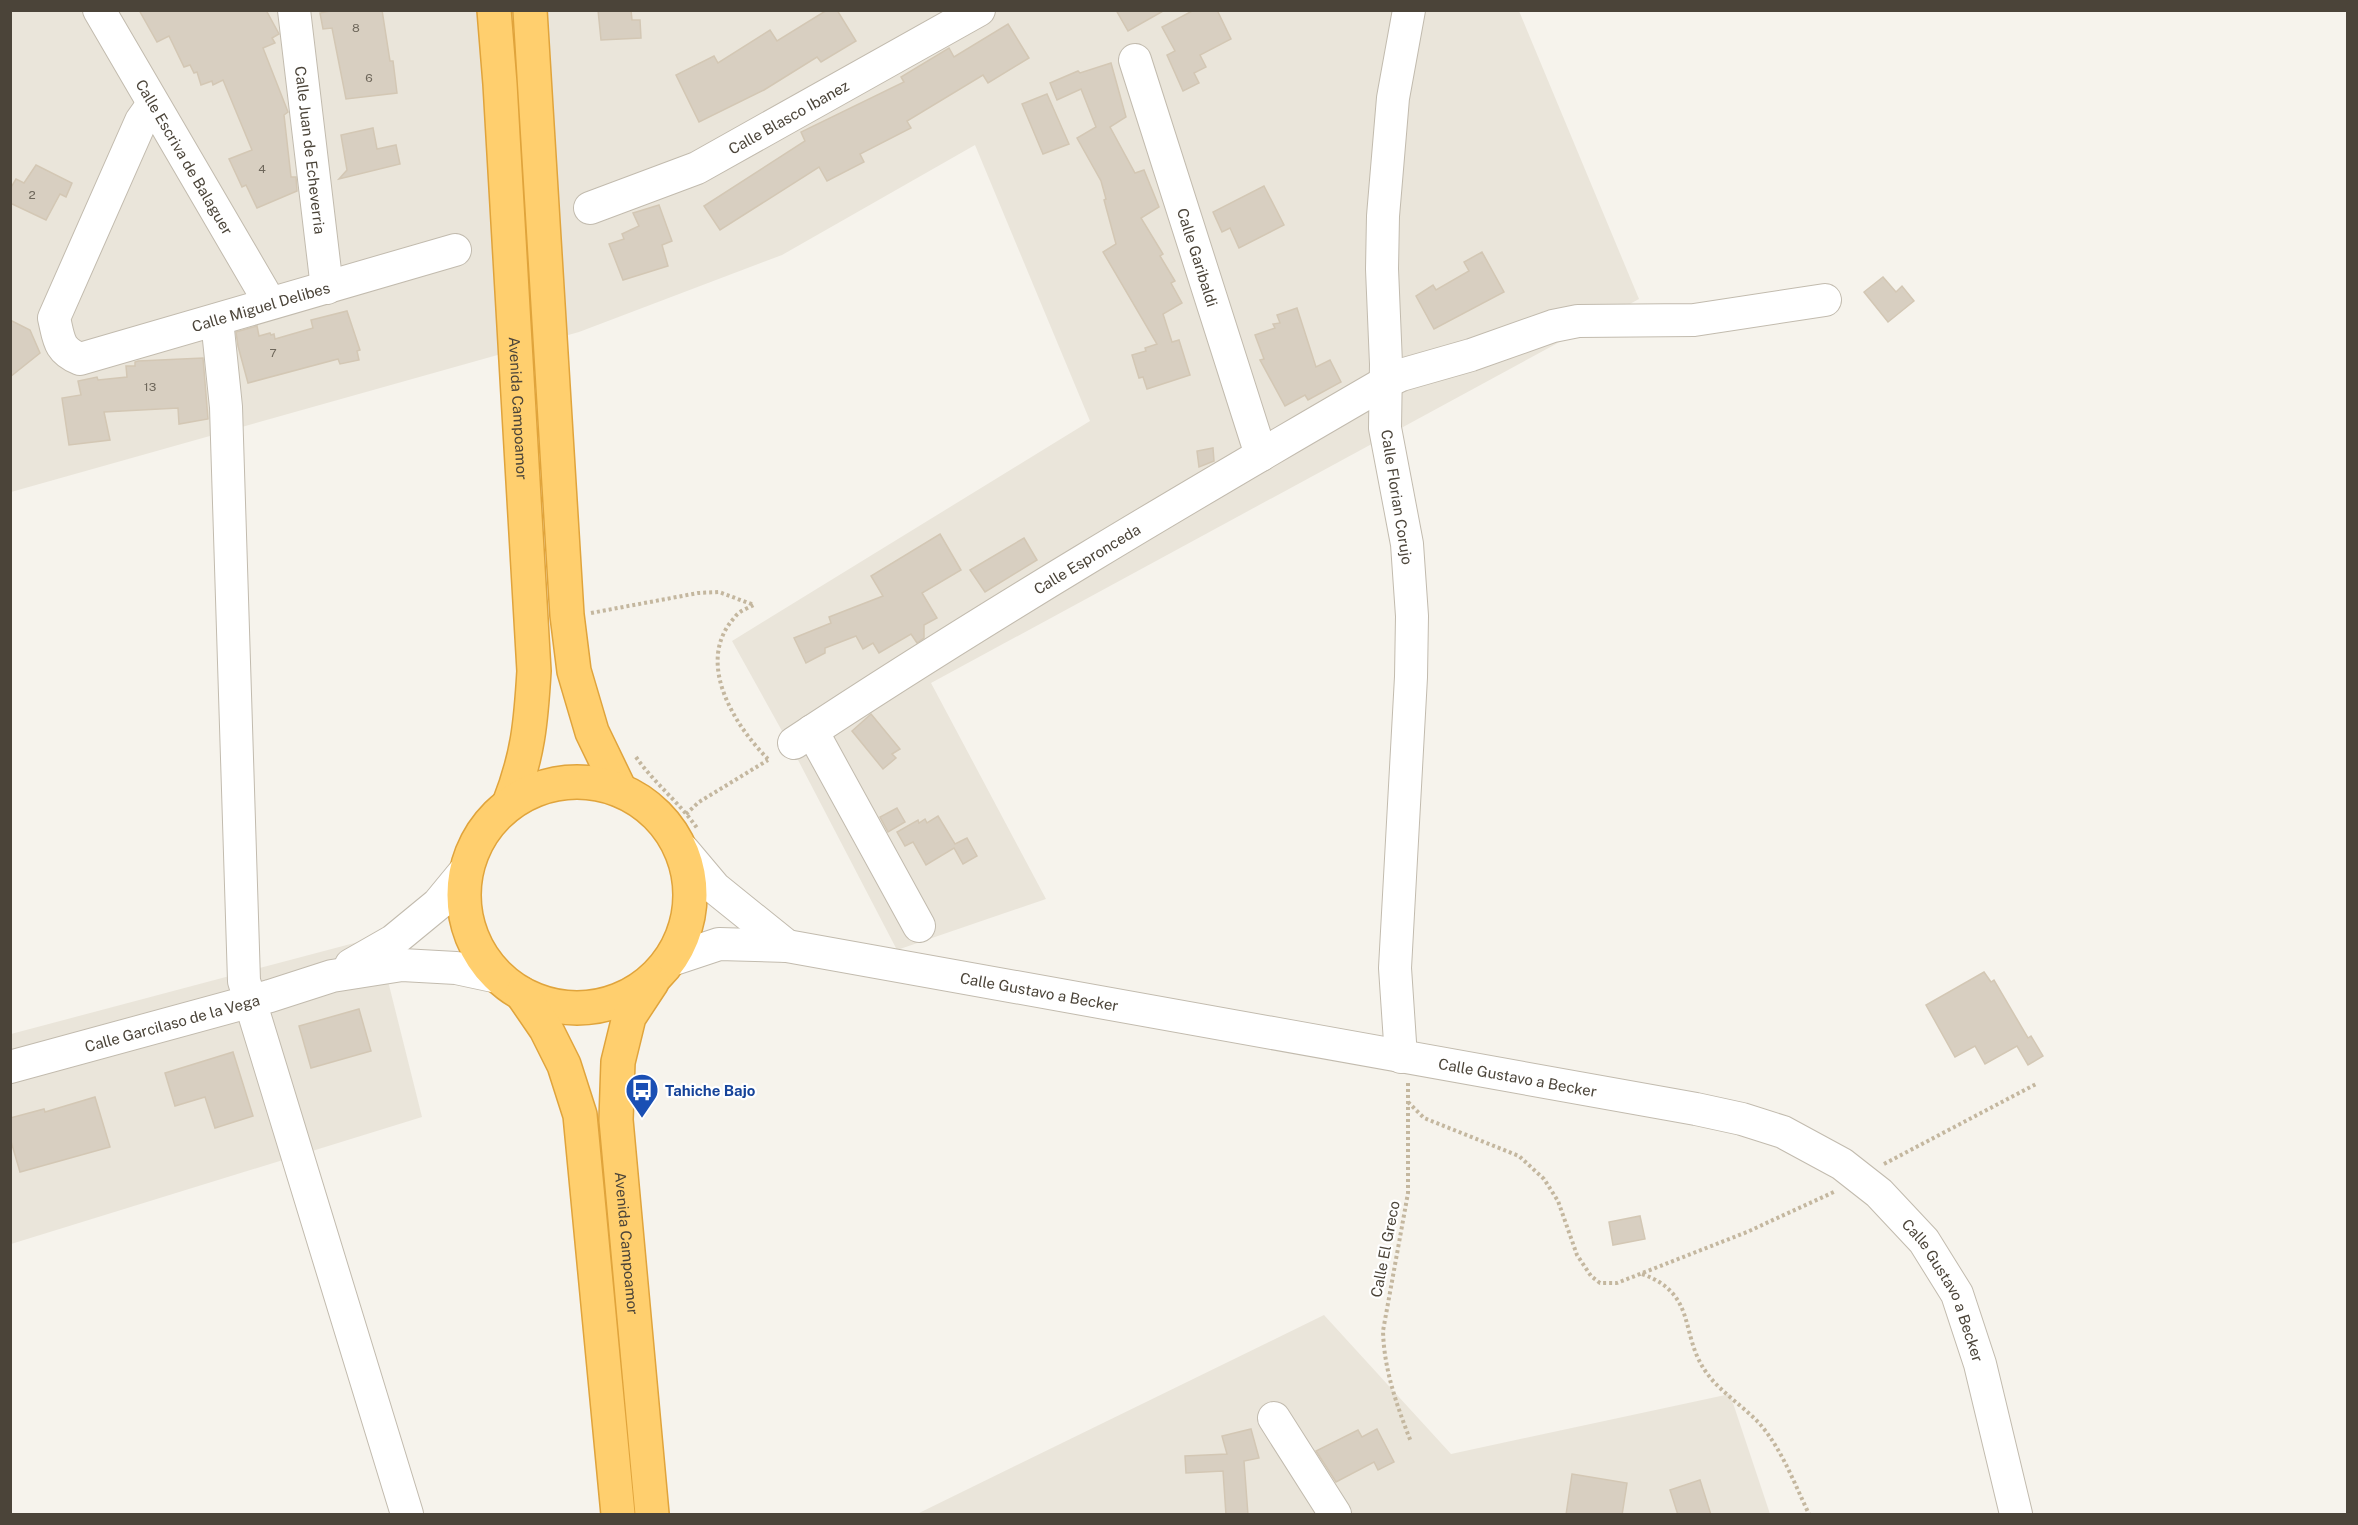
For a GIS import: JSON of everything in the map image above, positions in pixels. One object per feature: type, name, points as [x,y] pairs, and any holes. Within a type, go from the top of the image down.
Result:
[{"type":"highway","name":"Avenida Campoamor","points":[[494,10],[534,671],[531,730],[520,776],[509,804]]},
{"type":"highway","points":[[530,10],[567,615],[574,671],[592,732],[620,790]]},
{"type":"highway","points":[[618,1515],[580,1115],[564,1065],[546,1029],[475,945],[464,908],[466,870],[482,833],[509,804],[543,786],[582,782],[620,790]]},
{"type":"highway","name":"Avenida Campoamor","points":[[620,790],[657,814],[690,840],[692,887],[687,926],[662,970],[630,1017],[618,1062],[616,1120],[652,1515]]},
{"type":"highway","points":[[510,985],[566,1008],[613,1003],[662,970]]},
{"type":"street","name":"Calle Escriva de Balaguer","points":[[99,10],[270,303]]},
{"type":"street","name":"Calle Juan de Echeverria","points":[[294,10],[327,288]]},
{"type":"street","name":"Calle Blasco Ibanez","points":[[590,208],[697,168],[933,21],[979,10]]},
{"type":"street","name":"Calle Florian Corujo","points":[[1401,1057],[1395,968],[1411,677],[1412,616],[1407,544],[1385,428],[1383,216],[1393,98],[1409,10]]},
{"type":"street","name":"Calle Garibaldi","points":[[1135,60],[1261,455]]},
{"type":"street","name":"Calle Miguel Delibes","points":[[153,104],[141,121],[54,318],[59,342],[67,353],[80,358],[455,250]]},
{"type":"street","name":"Calle Espronceda","points":[[791,744],[904,672],[1261,455],[1401,375],[1471,355],[1525,335],[1578,321],[1694,320],[1825,300]]},
{"type":"street","points":[[217,320],[226,407],[244,981],[407,1515]]},
{"type":"street","points":[[791,744],[919,926]]},
{"type":"street","name":"Calle Gustavo a Becker","points":[[690,840],[715,888],[787,946]]},
{"type":"street","name":"Calle Garcilaso de la Vega","points":[[332,976],[393,941],[438,904],[466,870]]},
{"type":"street","name":"Calle Gustavo a Becker","points":[[662,970],[719,944],[787,946],[1742,1119],[1783,1132],[1842,1164],[1879,1193],[1924,1241],[1957,1294],[1980,1364],[2016,1515]]},
{"type":"street","name":"Calle Garcilaso de la Vega","points":[[10,1067],[332,976],[402,965],[456,968],[510,985]]},
{"type":"street","points":[[1274,1418],[1335,1515]]},
{"type":"path","points":[[587,614],[698,593],[719,592],[738,597],[754,605],[736,615],[722,636],[717,663],[722,690],[740,725],[755,746],[791,744]]},
{"type":"path","points":[[686,814],[699,802],[791,744]]},
{"type":"path","points":[[635,756],[652,779],[673,798],[686,814],[690,840]]},
{"type":"path","name":"Calle El Greco","points":[[1401,1057],[1408,1078],[1407,1193],[1383,1331],[1383,1354],[1411,1442]]},
{"type":"path","points":[[1408,1102],[1424,1118],[1519,1156],[1544,1179],[1558,1201],[1577,1255],[1591,1276],[1600,1283],[1617,1283],[1747,1232],[1862,1178],[2038,1083]]},
{"type":"path","points":[[1642,1273],[1666,1285],[1679,1301],[1704,1370],[1718,1388],[1759,1423],[1776,1445],[1809,1515]]},
{"type":"shaded area","points":[[11,11],[1519,11],[1639,299],[931,683],[1046,899],[897,950],[797,758],[732,641],[1090,421],[975,145],[782,255],[579,332],[11,492]]},
{"type":"shaded area","points":[[377,937],[422,1117],[11,1244],[11,1034]]},
{"type":"shaded area","points":[[1324,1315],[1451,1454],[1730,1394],[1770,1514],[917,1514]]},
{"type":"building","points":[[139,10],[266,10],[279,34],[272,38],[275,43],[263,48],[288,112],[284,115],[291,177],[296,177],[297,191],[257,208],[246,185],[242,187],[229,159],[252,150],[223,80],[213,85],[212,81],[201,85],[197,72],[194,73],[190,65],[184,67],[169,36],[157,42]]},
{"type":"building","points":[[335,10],[382,10],[397,93],[346,99],[332,28],[323,29],[320,13]]},
{"type":"building","points":[[598,10],[631,10],[632,20],[640,20],[641,38],[601,40]]},
{"type":"building","points":[[827,10],[837,10],[856,41],[821,62],[817,57],[764,90],[699,122],[676,75],[714,56],[718,63],[770,30],[777,41]]},
{"type":"building","points":[[1116,10],[1165,10],[1128,31]]},
{"type":"building","points":[[1194,10],[1217,10],[1231,39],[1200,55],[1206,67],[1194,73],[1199,83],[1183,91],[1167,55],[1175,51],[1162,27]]},
{"type":"building","points":[[1008,24],[1029,58],[988,83],[983,75],[907,121],[911,128],[860,154],[864,162],[827,181],[819,167],[720,230],[704,206],[805,141],[801,132],[904,82],[901,77],[949,48],[954,57]]},
{"type":"building","points":[[1111,63],[1126,117],[1110,127],[1135,173],[1144,170],[1159,207],[1141,218],[1163,254],[1160,256],[1175,281],[1171,283],[1182,303],[1163,314],[1172,342],[1179,340],[1190,375],[1147,389],[1143,377],[1139,378],[1132,355],[1146,351],[1145,348],[1157,344],[1103,252],[1116,244],[1104,200],[1106,199],[1101,181],[1077,138],[1096,127],[1081,89],[1057,100],[1050,83],[1078,71],[1080,73]]},
{"type":"building","points":[[1047,94],[1069,144],[1043,154],[1022,104]]},
{"type":"building","points":[[373,128],[377,149],[396,145],[400,164],[339,179],[347,170],[341,135]]},
{"type":"building","points":[[36,165],[72,183],[66,197],[60,194],[46,220],[10,203],[10,189],[16,179],[24,183]]},
{"type":"building","points":[[1264,186],[1284,225],[1239,248],[1230,228],[1222,232],[1213,212]]},
{"type":"building","points":[[659,205],[672,241],[662,245],[668,266],[623,280],[609,244],[624,239],[622,234],[639,226],[633,213]]},
{"type":"building","points":[[1482,252],[1504,292],[1434,329],[1416,296],[1433,285],[1436,290],[1469,271],[1464,262]]},
{"type":"building","points":[[1883,277],[1896,292],[1902,286],[1914,301],[1888,322],[1864,292]]},
{"type":"building","points":[[1297,308],[1316,367],[1330,360],[1341,382],[1308,400],[1305,395],[1285,406],[1260,360],[1264,359],[1255,335],[1275,328],[1273,324],[1280,323],[1277,315]]},
{"type":"building","points":[[347,311],[360,350],[357,351],[359,360],[340,364],[338,359],[248,383],[236,332],[257,326],[259,336],[270,333],[274,334],[275,339],[313,328],[311,320]]},
{"type":"building","points":[[10,320],[30,330],[40,353],[10,377]]},
{"type":"building","points":[[203,358],[208,419],[179,424],[178,408],[104,412],[110,440],[69,445],[62,398],[81,395],[78,381],[97,377],[98,380],[127,377],[126,366],[135,366],[135,362],[138,361]]},
{"type":"building","points":[[1213,448],[1214,461],[1199,467],[1197,451]]},
{"type":"building","points":[[940,534],[961,570],[922,593],[937,618],[924,625],[924,638],[917,643],[911,634],[879,653],[873,643],[863,649],[856,636],[825,648],[825,653],[806,663],[794,638],[831,623],[829,617],[883,596],[871,576]]},
{"type":"building","points":[[1024,538],[1037,560],[985,592],[970,570]]},
{"type":"building","points":[[871,714],[900,749],[892,754],[896,758],[883,769],[852,731]]},
{"type":"building","points":[[897,808],[905,822],[888,832],[880,817]]},
{"type":"building","points":[[938,816],[955,844],[967,838],[977,856],[963,864],[954,848],[926,865],[913,842],[905,846],[897,832],[918,820],[919,823],[925,819],[927,823]]},
{"type":"building","points":[[1984,972],[1991,982],[1994,980],[2028,1038],[2031,1036],[2043,1056],[2028,1065],[2017,1046],[1985,1064],[1975,1046],[1955,1057],[1926,1005]]},
{"type":"building","points":[[359,1009],[371,1051],[311,1068],[299,1026]]},
{"type":"building","points":[[233,1052],[253,1116],[215,1128],[205,1097],[175,1106],[165,1073]]},
{"type":"building","points":[[95,1097],[110,1147],[20,1172],[10,1138],[10,1118],[44,1109],[45,1112]]},
{"type":"building","points":[[1640,1216],[1645,1239],[1613,1245],[1609,1222]]},
{"type":"building","points":[[1251,1429],[1259,1458],[1244,1461],[1248,1515],[1226,1515],[1223,1471],[1186,1473],[1185,1456],[1227,1454],[1222,1436]]},
{"type":"building","points":[[1377,1429],[1394,1462],[1378,1470],[1374,1462],[1336,1482],[1316,1451],[1358,1430],[1362,1437]]},
{"type":"building","points":[[1572,1474],[1627,1483],[1622,1515],[1566,1515]]},
{"type":"building","points":[[1700,1480],[1711,1515],[1678,1515],[1670,1490]]},
{"type":"place","name":"Tahiche Bajo","points":[[642,1119]]}]
